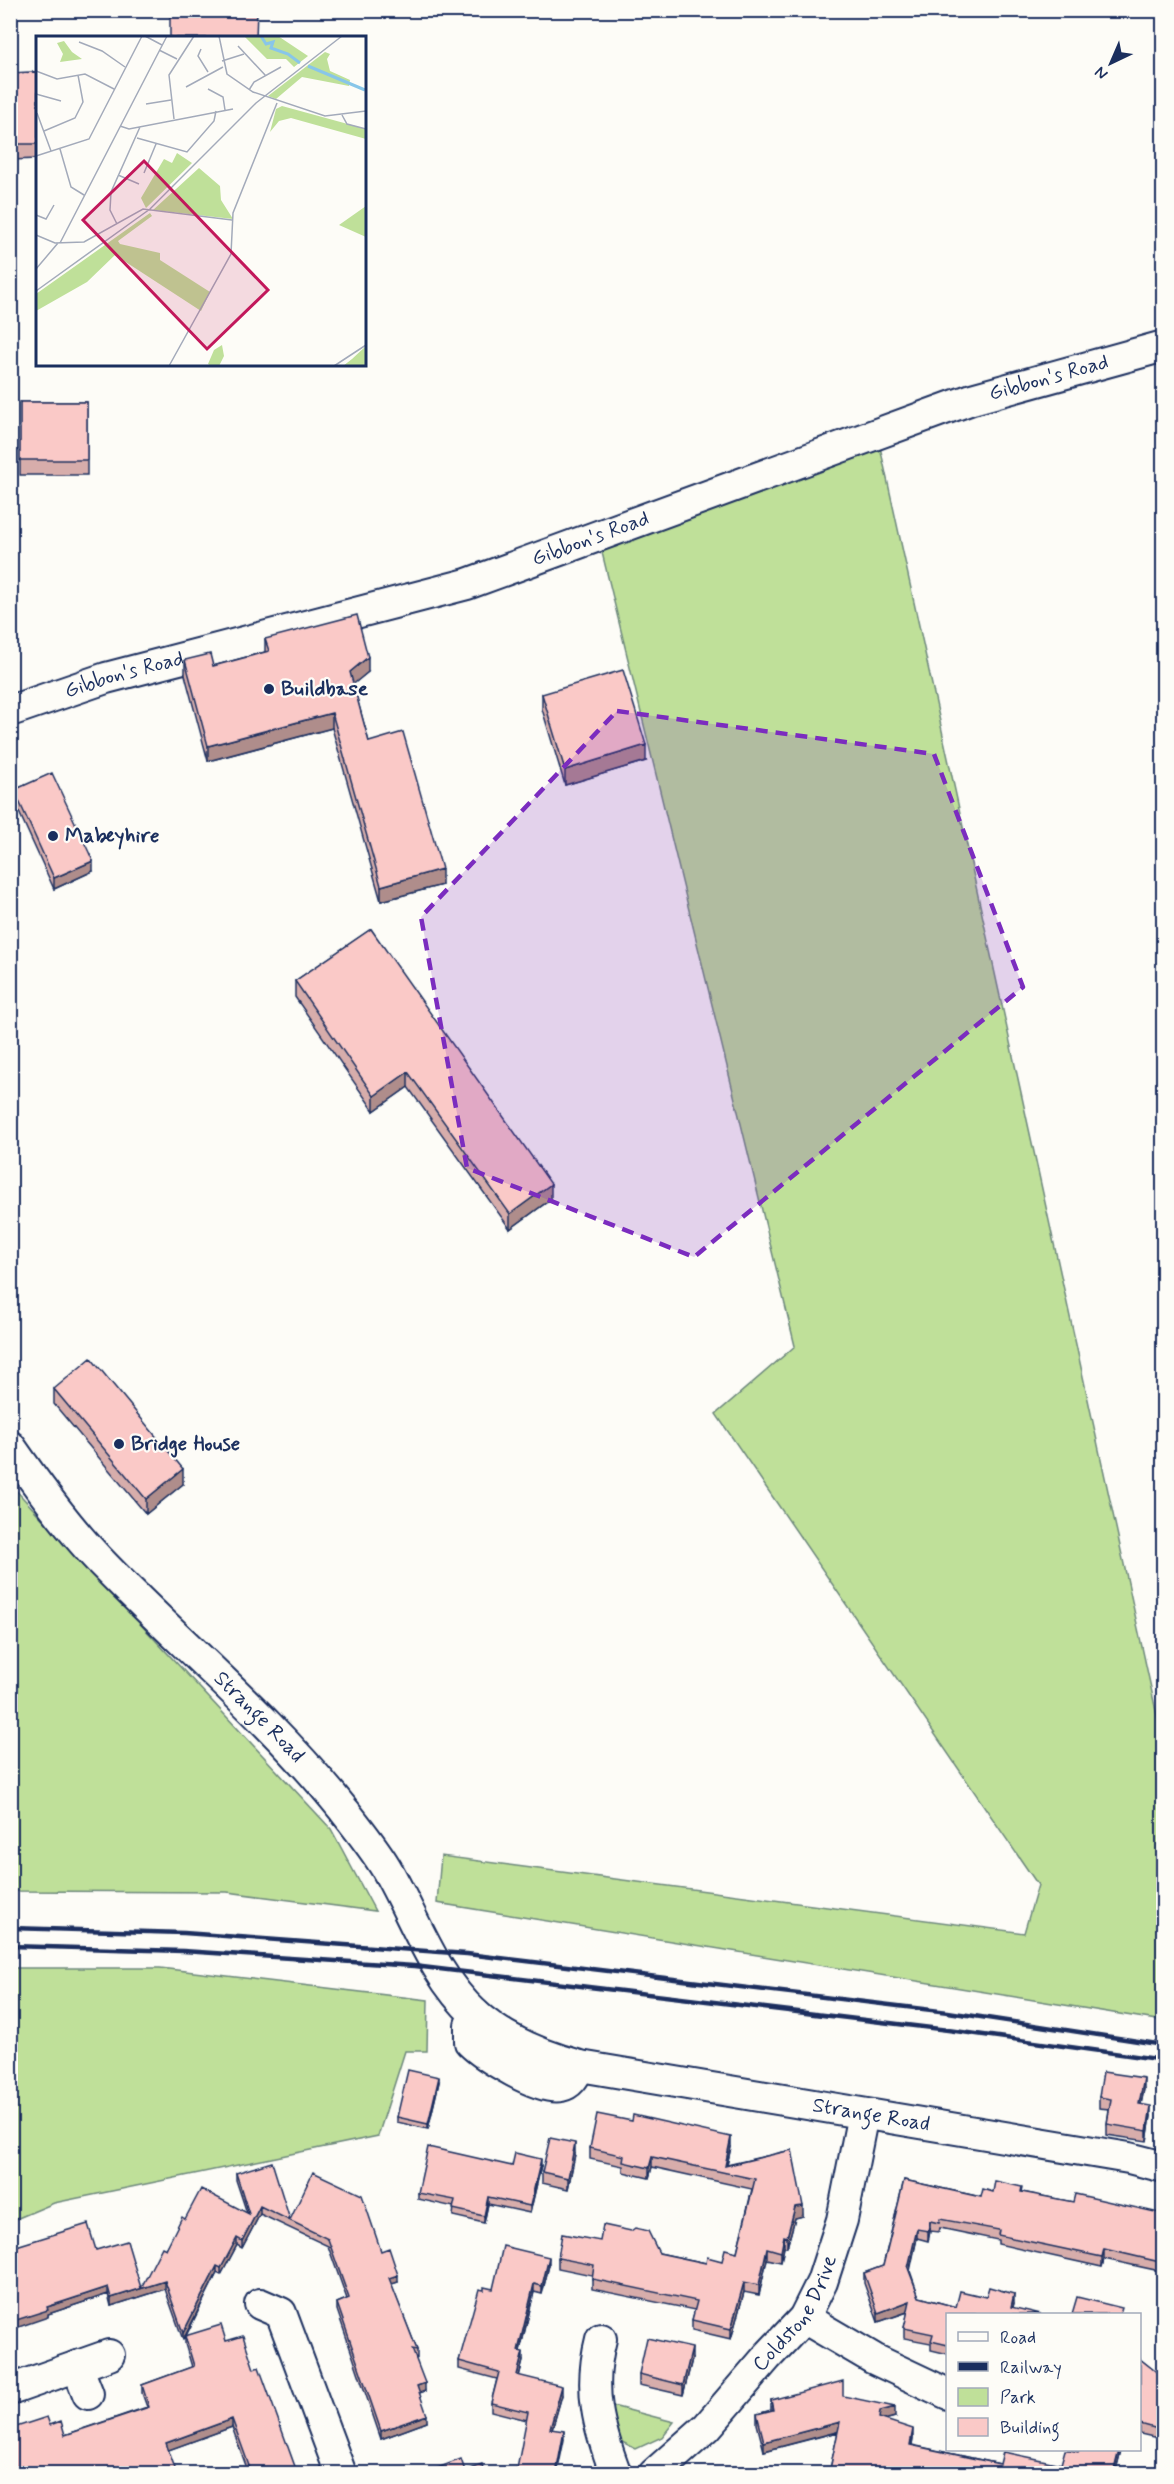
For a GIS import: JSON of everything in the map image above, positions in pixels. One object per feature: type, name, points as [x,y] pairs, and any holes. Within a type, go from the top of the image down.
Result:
[{"type":"street","name":"Gibbon's Road","points":[[10,711],[106,678],[467,584],[972,399],[1164,346]]},
{"type":"street","name":"Strange Road","points":[[10,1446],[32,1478],[104,1565],[253,1708],[310,1769],[344,1810],[385,1867],[423,1940],[448,1981],[475,2014],[513,2040],[537,2052],[580,2067],[1129,2158],[1164,2167]]},
{"type":"street","name":"Coldstone Drive","points":[[654,2474],[707,2427],[804,2318],[822,2282],[842,2220],[863,2114]]},
{"type":"street","points":[[278,2304],[341,2474]]},
{"type":"street","points":[[804,2318],[874,2360],[946,2393]]},
{"type":"street","points":[[589,2354],[602,2436],[616,2474]]},
{"type":"street","points":[[10,2390],[109,2355]]},
{"type":"street","points":[[77,2367],[88,2394]]},
{"type":"highlighted area","points":[[617,711],[934,754],[1023,987],[694,1257],[467,1168],[421,917]]},
{"type":"green space","points":[[877,433],[1163,1743],[1163,2021],[437,1903],[441,1856],[1024,1933],[1038,1885],[716,1414],[795,1346],[598,536]]},
{"type":"green space","points":[[10,1484],[331,1829],[375,1911],[227,1892],[11,1891]]},
{"type":"green space","points":[[11,1968],[160,1968],[428,2000],[427,2051],[405,2051],[378,2136],[54,2203],[11,2221]]},
{"type":"green space","points":[[605,2404],[674,2422],[662,2437],[636,2449],[608,2435]]},
{"type":"building","points":[[170,10],[257,10],[256,36],[170,36]]},
{"type":"building","points":[[36,72],[36,144],[10,144],[10,73]]},
{"type":"building","points":[[20,402],[87,402],[87,460],[20,460]]},
{"type":"building","points":[[357,615],[368,657],[350,672],[369,742],[403,732],[442,869],[381,886],[332,713],[208,746],[185,660],[210,654],[213,666],[269,651],[265,639]]},
{"type":"building","points":[[623,670],[646,745],[565,770],[542,694]]},
{"type":"building","name":"Mabeyhire","points":[[52,773],[93,861],[54,878],[14,790]]},
{"type":"building","points":[[371,929],[551,1184],[510,1214],[408,1072],[374,1096],[295,981]]},
{"type":"building","name":"Bridge House","points":[[91,1358],[183,1469],[146,1499],[54,1389]]},
{"type":"building","points":[[408,2070],[439,2077],[428,2124],[397,2117]]},
{"type":"building","points":[[1103,2072],[1144,2078],[1139,2104],[1151,2106],[1147,2131],[1107,2124],[1111,2099],[1099,2097]]},
{"type":"building","points":[[597,2114],[632,2121],[633,2115],[731,2137],[725,2166],[792,2150],[803,2206],[795,2207],[787,2237],[784,2236],[781,2252],[767,2248],[759,2285],[744,2282],[731,2329],[692,2320],[697,2301],[592,2279],[594,2265],[558,2258],[562,2234],[600,2241],[603,2225],[631,2231],[635,2228],[648,2231],[659,2253],[706,2263],[707,2257],[722,2261],[725,2249],[737,2252],[755,2179],[652,2157],[649,2168],[623,2162],[624,2156],[590,2148]]},
{"type":"building","points":[[550,2138],[575,2143],[568,2178],[542,2172]]},
{"type":"building","points":[[428,2147],[512,2166],[515,2153],[541,2159],[530,2206],[488,2197],[484,2216],[453,2209],[455,2200],[418,2193]]},
{"type":"building","points":[[272,2162],[290,2220],[313,2172],[362,2195],[381,2251],[389,2248],[398,2275],[389,2278],[417,2350],[412,2349],[425,2383],[417,2386],[427,2415],[381,2431],[337,2303],[349,2298],[328,2239],[260,2206],[242,2241],[237,2238],[221,2268],[217,2266],[183,2333],[165,2281],[111,2298],[108,2287],[10,2322],[10,2240],[13,2247],[88,2224],[96,2250],[127,2241],[141,2288],[162,2247],[166,2249],[182,2217],[185,2219],[201,2189],[249,2214],[236,2173]]},
{"type":"building","points":[[904,2180],[981,2197],[983,2189],[993,2192],[995,2181],[1022,2187],[1021,2192],[1073,2202],[1075,2194],[1164,2214],[1164,2256],[1161,2255],[1160,2262],[1104,2249],[1102,2257],[998,2235],[999,2230],[940,2219],[939,2223],[930,2221],[928,2231],[917,2229],[908,2268],[919,2297],[956,2307],[960,2291],[986,2297],[989,2287],[1014,2294],[1011,2307],[1037,2313],[946,2313],[946,2345],[931,2341],[933,2334],[904,2328],[910,2301],[878,2313],[864,2273],[883,2266]]},
{"type":"building","points":[[503,2246],[549,2257],[542,2286],[534,2284],[518,2351],[523,2352],[517,2375],[562,2386],[550,2429],[564,2431],[556,2474],[516,2474],[528,2412],[491,2403],[499,2372],[459,2361],[479,2289],[484,2290],[484,2287],[493,2289]]},
{"type":"building","points":[[1077,2297],[1122,2308],[1120,2313],[1072,2313]]},
{"type":"building","points":[[221,2325],[226,2341],[243,2336],[254,2369],[259,2367],[297,2472],[294,2474],[252,2474],[232,2419],[166,2443],[177,2474],[10,2474],[10,2429],[47,2417],[50,2425],[61,2421],[65,2435],[149,2407],[142,2385],[194,2366],[185,2336]]},
{"type":"building","points":[[647,2338],[692,2348],[683,2385],[639,2374]]},
{"type":"building","points":[[1141,2360],[1164,2378],[1164,2406],[1158,2429],[1141,2424]]},
{"type":"building","points":[[843,2381],[843,2396],[895,2407],[880,2411],[879,2418],[913,2429],[910,2445],[1000,2464],[1003,2452],[1061,2464],[1065,2451],[1119,2451],[1113,2474],[829,2474],[840,2422],[764,2442],[757,2414],[773,2410],[771,2400]]},
{"type":"building","points":[[461,2459],[465,2471],[482,2465],[484,2474],[422,2474]]},
{"type":"railway","points":[[10,1928],[184,1933],[467,1954],[948,2012],[1164,2045]]},
{"type":"railway","points":[[10,1946],[183,1951],[414,1966],[948,2030],[1164,2060]]},
{"type":"place","name":"Buildbase","points":[[269,689]]},
{"type":"place","name":"Mabeyhire","points":[[53,836]]},
{"type":"place","name":"Bridge House","points":[[119,1444]]}]
